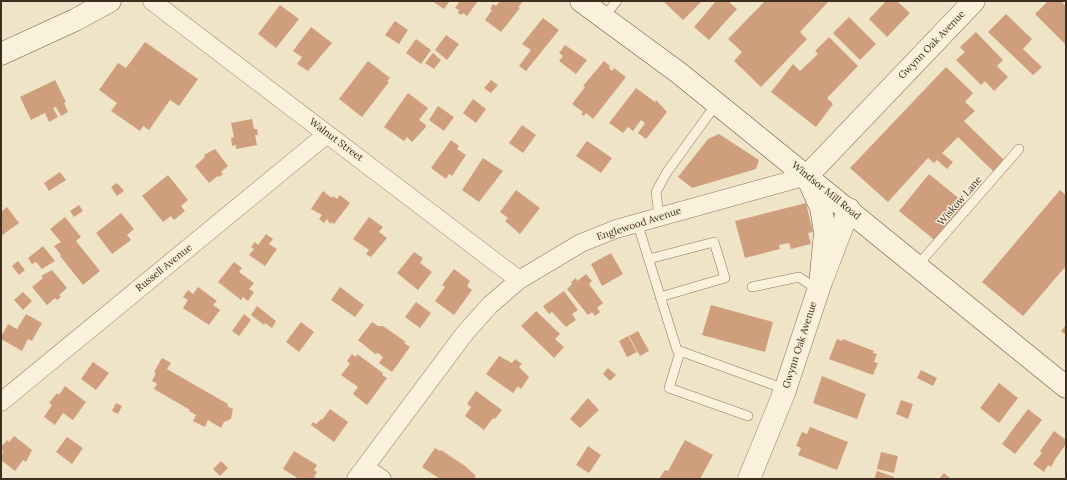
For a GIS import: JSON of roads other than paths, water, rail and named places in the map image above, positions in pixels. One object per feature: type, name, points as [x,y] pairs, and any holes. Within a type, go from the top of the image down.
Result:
[{"type":"main road","points":[[1,54],[75,20],[110,1]]},
{"type":"main road","name":"Windsor Mill Road","points":[[581,1],[717,103],[1066,387]]},
{"type":"main road","name":"Gwynn Oak Avenue","points":[[807,176],[974,1]]},
{"type":"main road","points":[[807,176],[821,208],[825,232],[819,287]]},
{"type":"main road","name":"Gwynn Oak Avenue","points":[[748,479],[785,388],[819,287],[848,210]]},
{"type":"street","name":"Walnut Street","points":[[152,1],[519,280]]},
{"type":"street","name":"Russell Avenue","points":[[1,402],[327,134]]},
{"type":"street","name":"Englewood Avenue","points":[[360,474],[465,333],[490,305],[519,280],[581,243],[637,222],[807,176]]},
{"type":"street","points":[[360,474],[382,479]]},
{"type":"lane","points":[[603,18],[617,1]]},
{"type":"lane","points":[[659,216],[656,192],[666,172],[717,103]]},
{"type":"lane","name":"Wiskow Lane","points":[[917,266],[1019,149]]},
{"type":"lane","points":[[637,222],[677,350],[785,388]]},
{"type":"lane","points":[[649,260],[714,242],[725,278],[660,297]]},
{"type":"lane","points":[[752,287],[799,277],[819,287]]},
{"type":"lane","points":[[680,352],[669,388],[748,416]]}]
